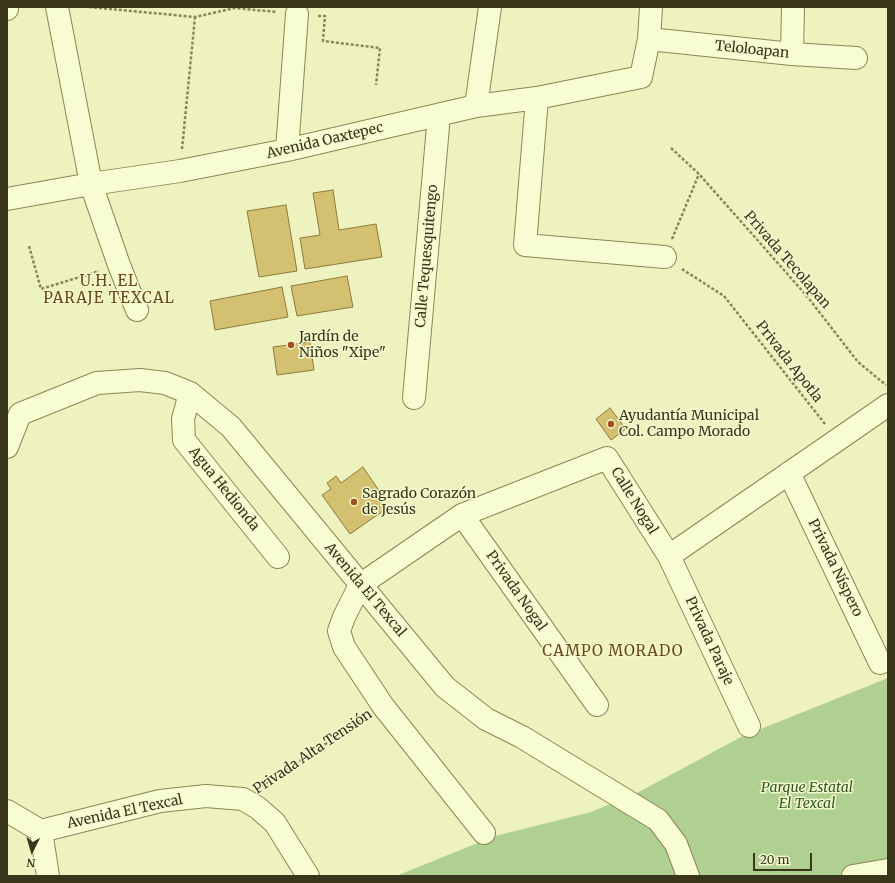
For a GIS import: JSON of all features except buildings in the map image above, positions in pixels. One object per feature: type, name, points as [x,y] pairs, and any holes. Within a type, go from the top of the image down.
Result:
[{"type":"street","points":[[57,7],[91,184],[118,265],[137,310]]},
{"type":"street","points":[[476,106],[490,7]]},
{"type":"street","points":[[649,39],[651,7]]},
{"type":"street","points":[[792,54],[793,7]]},
{"type":"street","points":[[287,150],[298,14]]},
{"type":"street","name":"Avenida Oaxtepec","points":[[7,199],[91,184],[180,171],[287,150],[476,106],[537,98],[642,77],[649,39]]},
{"type":"street","name":"Teloloapan","points":[[649,39],[792,54],[856,58]]},
{"type":"street","points":[[537,98],[525,245],[665,257]]},
{"type":"street","name":"Calle Tequesquitengo","points":[[414,398],[439,115]]},
{"type":"street","name":"Avenida El Texcal","points":[[7,447],[14,408],[98,383],[140,380],[165,384],[190,393],[231,427],[360,585],[375,600],[445,688],[486,719],[522,737],[658,820],[676,844],[688,876]]},
{"type":"street","name":"Agua Hedionda","points":[[190,393],[183,419],[184,440],[278,557]]},
{"type":"street","points":[[669,556],[888,405]]},
{"type":"street","name":"Calle Nogal","points":[[360,585],[462,515],[607,458],[669,556]]},
{"type":"street","name":"Privada Níspero","points":[[789,473],[880,664]]},
{"type":"street","name":"Privada Nogal","points":[[462,515],[597,705]]},
{"type":"street","name":"Privada Paraje","points":[[669,556],[749,726]]},
{"type":"street","name":"Privada Alta Tensión","points":[[360,585],[344,617],[339,631],[344,647],[383,706],[484,833]]},
{"type":"street","name":"Avenida El Texcal","points":[[41,831],[160,801],[206,796],[243,799],[258,808],[275,823],[308,876]]},
{"type":"street","points":[[7,810],[41,831],[48,876]]},
{"type":"street","points":[[853,876],[888,870]]},
{"type":"path","points":[[89,7],[195,18],[235,7]]},
{"type":"path","points":[[325,16],[323,41],[380,48],[376,84]]},
{"type":"path","points":[[180,171],[195,18]]},
{"type":"path","name":"Privada Tecolapan","points":[[670,148],[699,174],[806,295],[858,362],[888,386]]},
{"type":"path","points":[[665,257],[699,174]]},
{"type":"path","points":[[29,246],[41,289],[118,265]]},
{"type":"path","name":"Privada Apotla","points":[[665,257],[724,296],[838,440]]},
{"type":"path","name":"Privada Alta Tensión","points":[[243,799],[383,706]]},
{"type":"green space","name":"Parque Estatal El Texcal","points":[[888,678],[888,876],[396,876],[495,836],[591,812],[639,792],[741,737]]},
{"type":"place","name":"Jardín de Niños \"Xipe\"","points":[[291,345]]},
{"type":"place","name":"Ayudantía Municipal Col. Campo Morado","points":[[611,424]]},
{"type":"place","name":"Sagrado Corazón de Jesús","points":[[354,502]]},
{"type":"district","name":"U.H. EL PARAJE TEXCAL","points":[[109,290]]},
{"type":"district","name":"CAMPO MORADO","points":[[613,652]]}]
